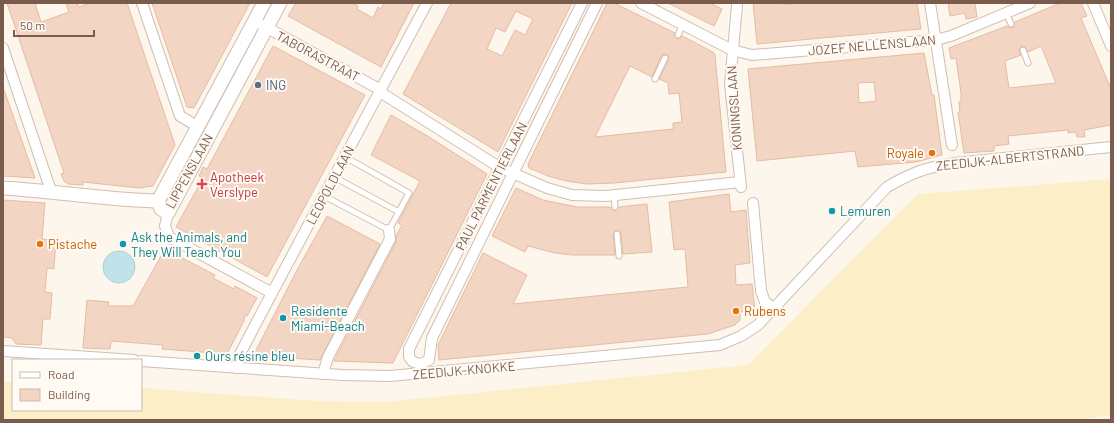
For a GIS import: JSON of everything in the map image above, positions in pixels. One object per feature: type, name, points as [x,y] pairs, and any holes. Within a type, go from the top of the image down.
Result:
[{"type":"street","points":[[142,3],[180,116],[197,126]]},
{"type":"street","name":"LIPPENSLAAN","points":[[264,3],[158,201],[161,209],[168,213],[280,3]]},
{"type":"street","name":"LEOPOLDLAAN","points":[[236,368],[240,354],[427,3]]},
{"type":"street","name":"PAUL PARMENTIERLAAN","points":[[582,3],[409,349],[409,357],[420,369],[430,360],[432,338],[597,3]]},
{"type":"street","name":"JOZEF NELLENSLAAN","points":[[641,3],[732,50],[752,55],[935,40],[951,36],[1030,3]]},
{"type":"street","points":[[930,3],[952,144]]},
{"type":"street","points":[[1093,3],[1111,46]]},
{"type":"street","name":"KONINGSLAAN","points":[[738,4],[732,50],[730,84],[740,184]]},
{"type":"street","name":"TABORASTRAAT","points":[[255,22],[380,91],[499,167],[547,188],[572,195],[614,195],[740,184]]},
{"type":"street","points":[[3,48],[51,191]]},
{"type":"street","name":"ZEEDIJK-ALBERTSTRAND","points":[[774,309],[884,190],[908,175],[932,166],[1111,147]]},
{"type":"street","points":[[3,188],[51,191],[69,195],[158,201]]},
{"type":"street","points":[[753,203],[760,291],[765,302],[774,309]]},
{"type":"street","points":[[168,213],[165,226],[169,237],[272,293]]},
{"type":"street","points":[[323,374],[328,357],[390,239],[389,230]]},
{"type":"street","name":"ZEEDIJK-KNOKKE","points":[[142,360],[323,374],[390,376],[420,369],[720,345],[741,336],[758,325],[774,309]]},
{"type":"street","points":[[3,351],[119,359]]},
{"type":"lane","points":[[1006,13],[1011,24]]},
{"type":"lane","points":[[678,34],[683,24]]},
{"type":"lane","points":[[1022,50],[1028,63]]},
{"type":"lane","points":[[655,79],[665,58]]},
{"type":"lane","points":[[324,196],[389,230],[399,212],[409,193],[345,158]]},
{"type":"lane","points":[[334,177],[399,212]]},
{"type":"lane","points":[[614,195],[615,207]]},
{"type":"lane","points":[[617,234],[619,256]]},
{"type":"sand","points":[[1111,179],[1111,415],[1078,420],[3,420],[3,382],[12,382],[12,411],[142,411],[142,388],[318,401],[384,402],[748,365],[918,194]]},
{"type":"water","points":[[116,251],[122,251],[132,258],[135,267],[134,273],[128,280],[122,283],[116,283],[106,276],[103,270],[103,264],[110,254]]},
{"type":"building","points":[[7,3],[35,3],[41,22],[69,12],[66,3],[77,3],[79,7],[90,3],[127,3],[175,145],[153,186],[139,188],[83,182],[83,185],[68,184],[64,181],[61,174],[64,173]]},
{"type":"building","points":[[152,3],[250,3],[194,108],[187,107]]},
{"type":"building","points":[[296,3],[352,3],[358,6],[357,9],[373,18],[378,7],[381,9],[384,3],[414,3],[381,67],[288,16]]},
{"type":"building","points":[[451,3],[572,3],[498,152],[403,94]],"holes":[[[516,11],[533,19],[525,35],[515,30],[502,56],[487,49],[496,28],[505,32]]]},
{"type":"building","points":[[607,3],[614,3],[675,33],[677,39],[682,36],[713,52],[715,55],[726,172],[614,183],[587,184],[566,181],[548,176],[529,168],[528,164]],"holes":[[[664,54],[668,55],[669,59],[659,79],[668,83],[669,94],[679,93],[682,122],[673,123],[673,129],[595,137],[630,66],[652,77],[661,56]]]},
{"type":"building","points":[[668,3],[710,3],[722,9],[714,26]]},
{"type":"building","points":[[753,3],[917,3],[921,29],[757,44]]},
{"type":"building","points":[[948,3],[975,3],[977,17],[966,19],[965,13],[950,16]]},
{"type":"building","points":[[1060,3],[1081,3],[1087,16],[1081,18],[1111,89],[1111,125],[1084,130],[1085,137],[1077,137],[1076,132],[1068,133],[1068,130],[1008,136],[1009,144],[994,146],[994,151],[964,153],[958,112],[960,112],[959,102],[961,101],[961,93],[956,58],[951,59],[949,48],[1007,26],[1012,28],[1015,22]],"holes":[[[1021,46],[1025,47],[1028,52],[1041,46],[1056,83],[1009,88],[1005,61],[1021,55],[1019,50]]]},
{"type":"building","points":[[273,46],[365,95],[267,277],[176,227],[203,178],[199,176],[203,167],[207,169]]},
{"type":"building","points":[[924,53],[932,95],[934,95],[942,155],[916,162],[858,167],[855,151],[757,161],[748,69]],"holes":[[[874,82],[876,101],[859,103],[858,83]]]},
{"type":"building","points":[[4,90],[35,178],[3,176]]},
{"type":"building","points":[[391,115],[426,135],[487,174],[393,363],[334,361],[396,242],[396,236],[402,225],[398,223],[420,181],[371,155]]},
{"type":"building","points":[[516,188],[543,200],[577,207],[610,207],[615,211],[619,207],[647,204],[652,252],[623,254],[621,233],[617,230],[613,234],[615,255],[572,255],[555,253],[528,246],[525,252],[492,236]]},
{"type":"building","points":[[729,194],[731,212],[746,210],[750,263],[735,265],[736,285],[752,284],[755,310],[740,312],[740,320],[735,325],[708,334],[439,360],[438,345],[483,253],[527,275],[513,304],[688,287],[685,249],[674,250],[669,202]]},
{"type":"building","points":[[3,200],[45,203],[42,239],[56,241],[54,269],[47,268],[45,292],[52,293],[50,319],[43,319],[41,345],[16,344],[12,338],[3,337]]},
{"type":"building","points":[[327,216],[380,244],[320,360],[253,356],[297,270]]},
{"type":"building","points":[[165,249],[215,275],[213,278],[234,289],[235,286],[257,298],[247,316],[245,316],[244,321],[227,354],[162,349],[163,345],[111,341],[110,349],[83,348],[87,300],[109,302],[108,306],[133,306]]},
{"type":"place","name":"ING","points":[[258,85]]},
{"type":"place","name":"Royale","points":[[932,153]]},
{"type":"place","name":"Apotheek Verslype","points":[[202,184]]},
{"type":"place","name":"Lemuren","points":[[832,211]]},
{"type":"place","name":"Pistache","points":[[40,244]]},
{"type":"place","name":"Ask the Animals, and They Will Teach You","points":[[123,244]]},
{"type":"place","name":"Rubens","points":[[736,311]]},
{"type":"place","name":"Residente Miami-Beach","points":[[283,318]]},
{"type":"place","name":"Ours résine bleu","points":[[197,356]]}]
